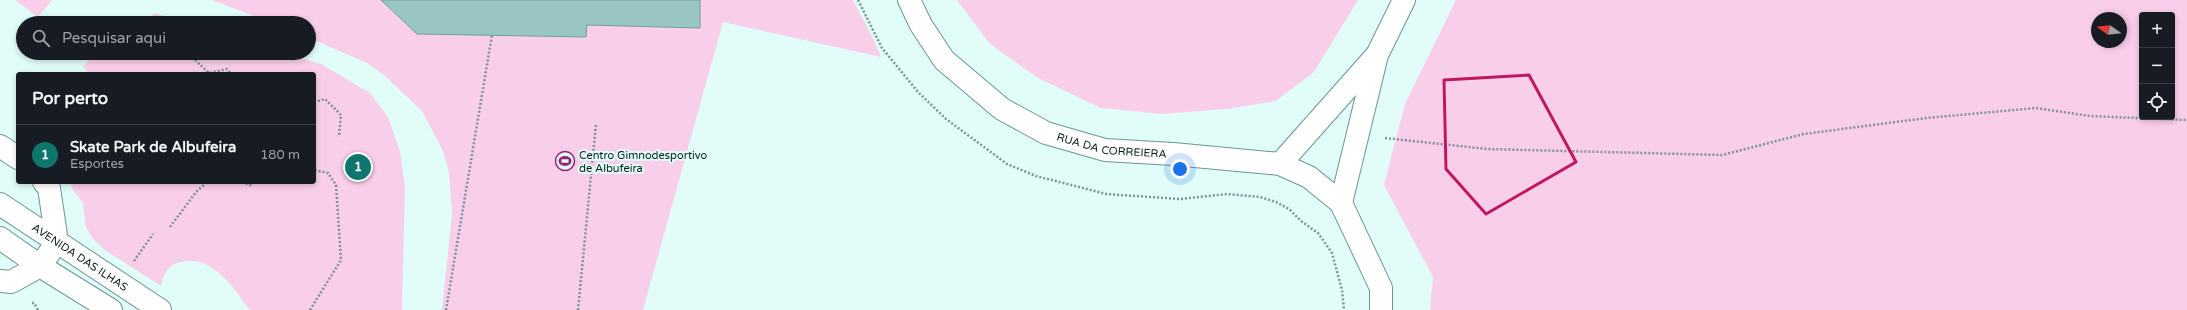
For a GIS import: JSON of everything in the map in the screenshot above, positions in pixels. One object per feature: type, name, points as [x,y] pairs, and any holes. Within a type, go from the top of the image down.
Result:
[{"type":"street","name":"RUA DA CORREIERA","points":[[909,0],[921,25],[944,60],[1002,109],[1046,133],[1105,150],[1173,154],[1280,164],[1309,177],[1341,203],[1380,288],[1380,310]]},
{"type":"street","points":[[1341,203],[1377,55],[1404,0]]},
{"type":"street","points":[[1280,164],[1377,55]]},
{"type":"street","points":[[0,146],[16,157]]},
{"type":"street","points":[[0,281],[11,282],[40,266],[57,242],[50,188],[46,184]]},
{"type":"street","name":"AVENIDA DAS ILHAS","points":[[0,204],[160,310]]},
{"type":"street","points":[[0,238],[40,266],[111,310]]},
{"type":"path","points":[[446,310],[492,35]]},
{"type":"path","points":[[195,60],[208,72]]},
{"type":"path","points":[[214,72],[227,69],[229,72]]},
{"type":"path","points":[[316,101],[325,99],[341,115],[339,137]]},
{"type":"path","points":[[1384,138],[1487,149],[1722,155],[1804,134],[1926,118],[2036,108],[2090,116],[2187,120]]},
{"type":"path","points":[[578,310],[596,124]]},
{"type":"path","points":[[310,310],[341,260],[336,185],[328,173],[316,170]]},
{"type":"path","points":[[170,227],[196,192],[205,184]]},
{"type":"path","points":[[131,267],[153,234]]},
{"type":"highlighted area","points":[[1529,75],[1576,162],[1486,214],[1446,169],[1444,80]]},
{"type":"shaded area","points":[[15,0],[52,0],[39,16],[37,16]]},
{"type":"shaded area","name":"Centro Gimnodesportivo de Albufeira","points":[[212,0],[853,0],[881,57],[723,22],[643,310],[442,310],[452,215],[449,172],[443,151],[422,111],[384,75],[367,63],[316,41],[316,16],[254,16]]},
{"type":"shaded area","points":[[957,0],[1358,0],[1314,72],[1276,101],[1226,109],[1162,114],[1101,108],[1038,78],[990,44]]},
{"type":"shaded area","points":[[1456,0],[2187,0],[2187,310],[1430,310],[1433,277],[1384,185],[1405,104]]},
{"type":"shaded area","points":[[154,13],[164,16],[152,16]]},
{"type":"shaded area","points":[[89,60],[308,60],[321,64],[370,93],[388,117],[400,152],[405,187],[402,310],[250,310],[229,283],[213,268],[203,263],[193,261],[176,263],[169,268],[165,274],[161,286],[105,250],[93,239],[86,227],[83,203],[73,190],[71,184],[316,184],[316,72],[89,72],[83,67]]},
{"type":"building","points":[[381,0],[700,0],[700,28],[587,25],[586,37],[417,34]]},
{"type":"place","name":"Centro Gimnodesportivo de Albufeira","points":[[565,161]]},
{"type":"place","name":"Skate Park de Albufeira","points":[[358,167]]}]
